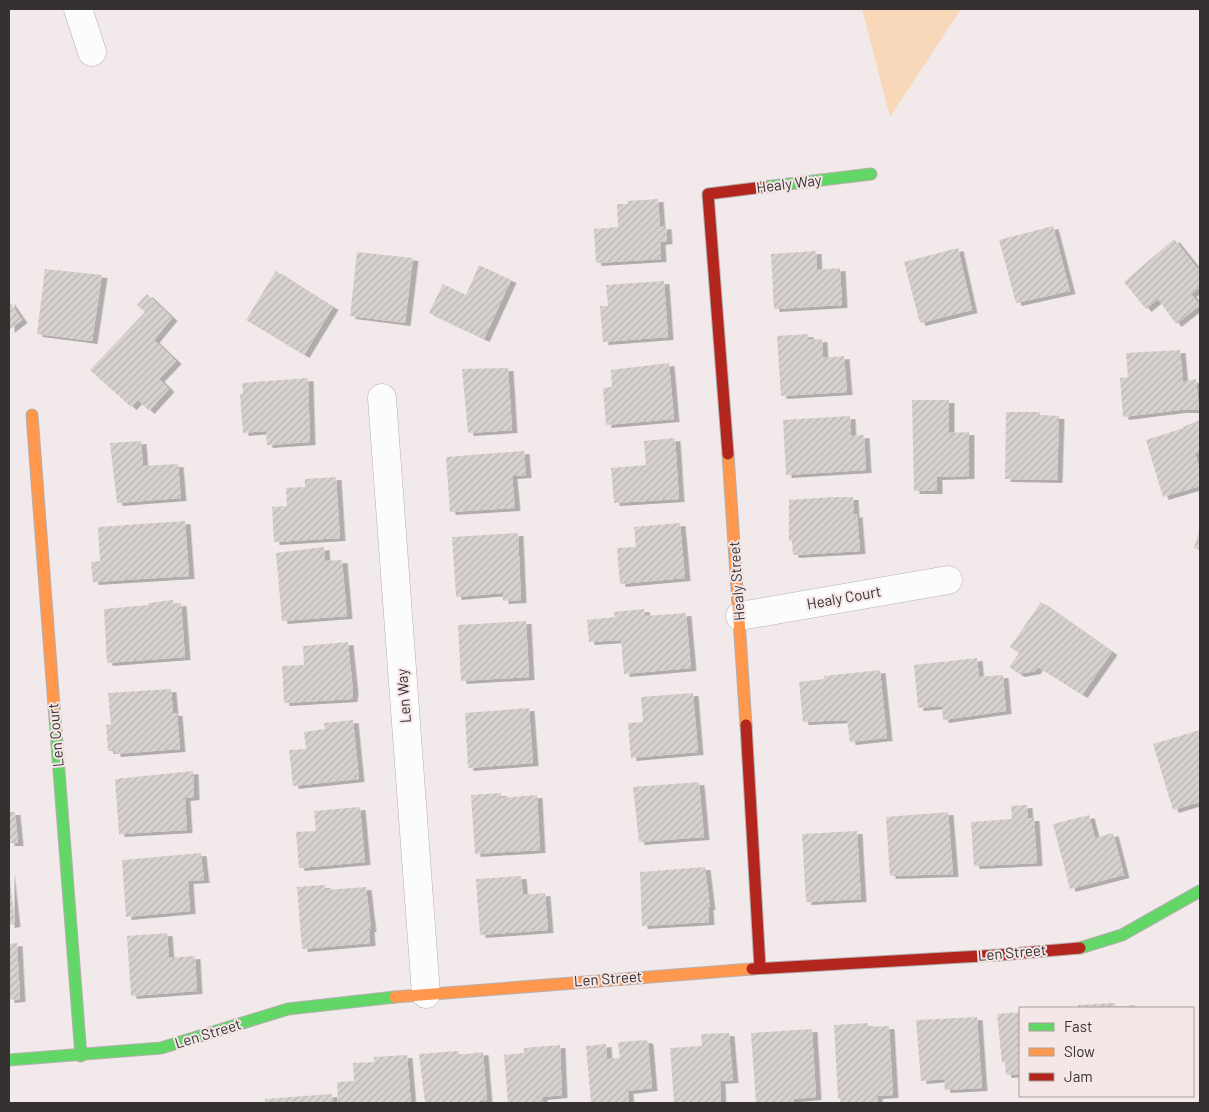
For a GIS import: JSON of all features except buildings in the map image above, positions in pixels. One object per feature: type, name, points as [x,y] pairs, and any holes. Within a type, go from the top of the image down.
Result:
[{"type":"street","points":[[78,9],[92,52]]},
{"type":"street","name":"Healy Way","points":[[708,194],[871,174]]},
{"type":"street","name":"Healy Street","points":[[708,194],[740,616],[760,968]]},
{"type":"street","name":"Len Way","points":[[382,398],[426,994]]},
{"type":"street","name":"Len Court","points":[[32,415],[81,1056]]},
{"type":"street","name":"Healy Court","points":[[740,616],[948,580]]},
{"type":"street","name":"Len Street","points":[[9,1060],[81,1056],[161,1048],[288,1009],[426,994],[760,968],[999,955],[1086,947],[1122,935],[1200,891]]},
{"type":"shaded area","points":[[862,9],[961,9],[890,117]]},
{"type":"traffic: fast","points":[[764,187],[871,174]]},
{"type":"traffic: fast","points":[[54,706],[81,1056]]},
{"type":"traffic: fast","points":[[1080,948],[1122,935],[1200,891]]},
{"type":"traffic: fast","points":[[9,1060],[161,1048],[288,1009],[395,997]]},
{"type":"traffic: slow","points":[[32,415],[54,706]]},
{"type":"traffic: slow","points":[[728,454],[746,725]]},
{"type":"traffic: slow","points":[[395,997],[752,969]]},
{"type":"traffic: jam","points":[[728,454],[708,194],[764,187]]},
{"type":"traffic: jam","points":[[746,725],[760,968]]},
{"type":"traffic: jam","points":[[752,969],[999,955],[1080,948]]}]
